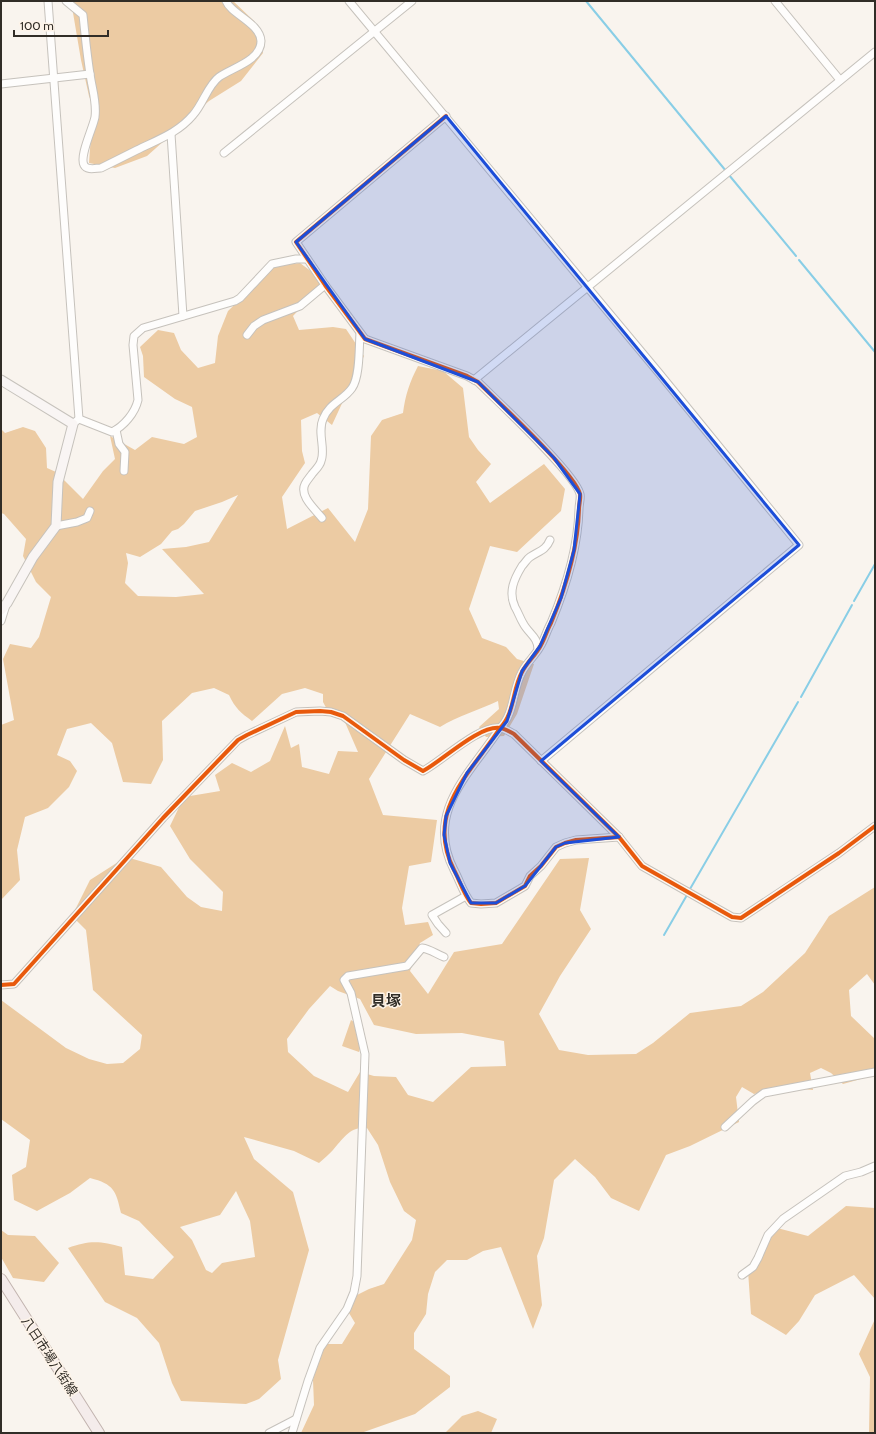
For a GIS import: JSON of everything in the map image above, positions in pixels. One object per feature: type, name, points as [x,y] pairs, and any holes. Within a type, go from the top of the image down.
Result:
[{"type":"main road","name":"八日市場八街線","points":[[1,1279],[99,1433]]},
{"type":"street","points":[[1,621],[4,607],[33,557],[56,526],[58,482],[76,421],[48,1]]},
{"type":"street","points":[[66,1],[83,16],[90,74],[96,105],[94,118],[83,156],[84,164],[91,169],[101,168],[171,134],[193,115],[218,77],[248,61],[257,53],[261,40],[256,31],[246,19],[228,6],[226,1]]},
{"type":"street","points":[[349,1],[588,287],[799,544],[541,761]]},
{"type":"street","points":[[224,153],[412,1]]},
{"type":"street","points":[[775,1],[840,80]]},
{"type":"street","points":[[474,380],[875,52]]},
{"type":"street","points":[[1,84],[90,74]]},
{"type":"street","points":[[446,116],[296,242],[325,285],[365,339],[467,376],[474,380],[483,387],[554,458],[573,481],[580,494],[579,519],[574,550],[566,583],[556,612],[540,646],[522,671],[515,689],[512,706],[507,721],[500,728],[467,773],[456,791],[446,816],[444,835],[446,854],[466,896],[471,903],[496,903],[525,886],[530,876],[541,866],[556,847],[565,842],[619,837]]},
{"type":"street","points":[[171,134],[183,316]]},
{"type":"street","points":[[1,380],[76,421],[112,432],[130,417],[136,409],[138,400],[132,345],[134,336],[143,328],[235,301],[240,298],[272,264],[296,259],[307,259]]},
{"type":"street","points":[[247,335],[254,326],[262,320],[300,306],[325,285]]},
{"type":"street","points":[[322,518],[306,498],[304,491],[305,485],[321,462],[322,455],[320,434],[322,420],[328,409],[352,388],[355,381],[359,359],[360,333]]},
{"type":"street","points":[[116,430],[118,444],[124,452],[124,471]]},
{"type":"street","points":[[56,526],[77,522],[87,518],[90,511]]},
{"type":"street","points":[[538,649],[538,644],[534,636],[524,625],[512,601],[511,591],[513,582],[527,559],[544,550],[548,546],[550,540]]},
{"type":"street","points":[[1,985],[14,984],[163,818],[238,740],[296,712],[320,711],[331,712],[343,716],[404,760],[423,771],[467,740],[491,728],[500,728],[514,734],[619,837],[642,866],[732,917],[741,918],[839,853],[875,826]]},
{"type":"street","points":[[446,932],[432,915],[466,896]]},
{"type":"street","points":[[292,1433],[320,1348],[346,1309],[354,1292],[357,1276],[365,1054],[351,993],[344,980],[348,976],[407,966],[422,948],[428,949],[444,957]]},
{"type":"street","points":[[725,1127],[764,1093],[875,1072]]},
{"type":"street","points":[[742,1275],[753,1267],[768,1235],[783,1219],[845,1176],[861,1172],[875,1166]]},
{"type":"street","points":[[269,1433],[296,1419]]},
{"type":"highlighted area","points":[[446,116],[799,545],[541,761],[619,837],[565,843],[556,847],[525,886],[496,903],[471,903],[450,863],[444,835],[446,816],[467,773],[507,721],[522,671],[540,646],[561,598],[574,550],[580,494],[554,458],[478,382],[365,339],[296,242]]},
{"type":"shaded area","points":[[71,1],[233,1],[254,21],[263,53],[241,81],[209,101],[147,156],[115,168],[89,163],[91,135],[96,114],[89,96],[81,60]]},
{"type":"shaded area","points":[[300,263],[312,272],[321,286],[293,316],[299,330],[333,327],[346,329],[364,356],[332,425],[317,413],[301,420],[302,451],[305,463],[282,497],[287,529],[328,508],[355,542],[368,509],[371,436],[382,420],[403,413],[408,389],[418,366],[443,371],[463,388],[469,437],[478,450],[491,464],[476,482],[490,503],[544,464],[565,489],[561,511],[517,552],[490,546],[469,609],[482,638],[506,647],[517,659],[534,664],[517,714],[504,736],[486,737],[479,727],[499,709],[498,701],[440,727],[410,714],[369,779],[383,815],[437,820],[431,862],[409,866],[402,908],[405,925],[428,922],[433,935],[420,943],[410,971],[428,994],[454,952],[502,944],[560,859],[589,858],[580,910],[591,929],[560,976],[539,1014],[559,1050],[588,1055],[636,1054],[653,1043],[690,1013],[741,1006],[763,992],[805,953],[829,916],[875,887],[875,985],[867,974],[849,990],[851,1016],[875,1039],[875,1075],[843,1084],[831,1073],[821,1068],[810,1073],[813,1090],[782,1087],[754,1094],[742,1087],[736,1097],[739,1122],[690,1146],[666,1155],[639,1211],[611,1198],[595,1177],[575,1159],[554,1180],[544,1238],[537,1256],[542,1305],[533,1329],[501,1247],[483,1251],[467,1260],[447,1260],[435,1272],[428,1294],[426,1314],[414,1333],[414,1349],[450,1376],[450,1387],[415,1414],[361,1433],[301,1433],[314,1405],[313,1380],[317,1360],[327,1344],[342,1344],[355,1323],[349,1313],[353,1297],[384,1284],[412,1240],[416,1220],[404,1211],[390,1182],[378,1145],[367,1128],[351,1131],[319,1163],[294,1151],[244,1137],[254,1159],[293,1192],[309,1250],[278,1360],[281,1379],[259,1399],[246,1404],[181,1401],[172,1383],[159,1343],[137,1318],[105,1302],[68,1248],[95,1242],[122,1247],[125,1275],[153,1279],[174,1257],[139,1221],[121,1213],[113,1190],[98,1180],[90,1178],[70,1193],[37,1211],[14,1200],[12,1175],[26,1167],[30,1140],[1,1119],[1,1000],[66,1048],[89,1059],[107,1064],[123,1063],[140,1049],[142,1035],[93,990],[86,930],[72,916],[90,880],[126,857],[161,867],[187,897],[201,907],[222,911],[223,892],[190,859],[170,826],[184,797],[220,791],[215,775],[232,763],[251,772],[270,761],[285,726],[291,748],[299,744],[302,767],[329,774],[338,751],[358,752],[344,720],[330,715],[323,702],[323,694],[305,688],[282,694],[252,721],[239,710],[229,695],[214,688],[192,693],[162,721],[163,760],[151,784],[123,782],[112,743],[91,723],[67,729],[57,755],[70,761],[77,771],[69,787],[48,808],[25,817],[17,850],[20,880],[1,900],[1,725],[14,720],[3,659],[10,644],[31,648],[39,637],[51,597],[36,582],[23,556],[26,539],[4,514],[1,513],[1,429],[5,433],[23,427],[35,431],[46,448],[47,468],[56,472],[83,499],[103,471],[115,459],[110,436],[135,450],[152,437],[184,444],[197,437],[192,407],[175,399],[144,377],[143,356],[140,347],[158,330],[174,333],[181,350],[198,368],[215,363],[218,336],[228,311],[275,266]],"holes":[[[238,495],[209,542],[186,547],[162,549],[204,594],[176,597],[138,596],[125,583],[128,563],[126,553],[140,557],[161,544],[172,531],[178,529],[184,524],[195,511]],[[330,986],[338,991],[360,999],[374,1025],[416,1034],[462,1033],[504,1041],[506,1066],[471,1067],[433,1102],[408,1095],[396,1077],[374,1076],[360,1072],[348,1092],[314,1076],[288,1052],[287,1039],[309,1009]],[[236,1191],[250,1221],[255,1257],[222,1263],[212,1273],[206,1270],[192,1240],[180,1227],[220,1215]]]},
{"type":"shaded area","points":[[351,1020],[364,1029],[364,1036],[359,1052],[342,1046]]},
{"type":"shaded area","points":[[846,1206],[875,1208],[875,1299],[854,1275],[815,1295],[799,1321],[786,1335],[751,1314],[748,1271],[777,1228],[808,1236]]},
{"type":"shaded area","points":[[1,1230],[8,1235],[35,1236],[59,1263],[44,1282],[13,1278],[1,1257]]},
{"type":"shaded area","points":[[875,1319],[875,1433],[869,1433],[870,1377],[859,1354]]},
{"type":"shaded area","points":[[478,1411],[497,1419],[491,1433],[445,1433],[462,1416]]},
{"type":"waterway","points":[[586,1],[726,171]]},
{"type":"waterway","points":[[729,175],[796,256]]},
{"type":"waterway","points":[[799,260],[875,352]]},
{"type":"waterway","points":[[854,601],[875,564]]},
{"type":"waterway","points":[[801,697],[852,605]]},
{"type":"waterway","points":[[690,889],[798,702]]},
{"type":"waterway","points":[[664,935],[687,895]]},
{"type":"cycle path","points":[[446,116],[296,242],[325,285],[365,339],[467,376],[478,382],[551,454],[565,470],[580,494],[574,553],[562,596],[551,623],[539,649],[522,672],[505,722],[465,777],[455,794],[448,811],[444,829],[446,849],[466,895],[471,903],[496,903],[525,886],[530,876],[541,866],[556,847],[576,840],[619,837]]},
{"type":"cycle path","points":[[1,985],[14,984],[163,818],[238,740],[296,712],[320,711],[331,712],[343,716],[404,760],[423,771],[482,732],[491,729],[505,729],[514,734],[619,837],[642,866],[732,917],[741,918],[839,853],[875,826]]},
{"type":"district","name":"貝塚","points":[[386,1001]]}]
